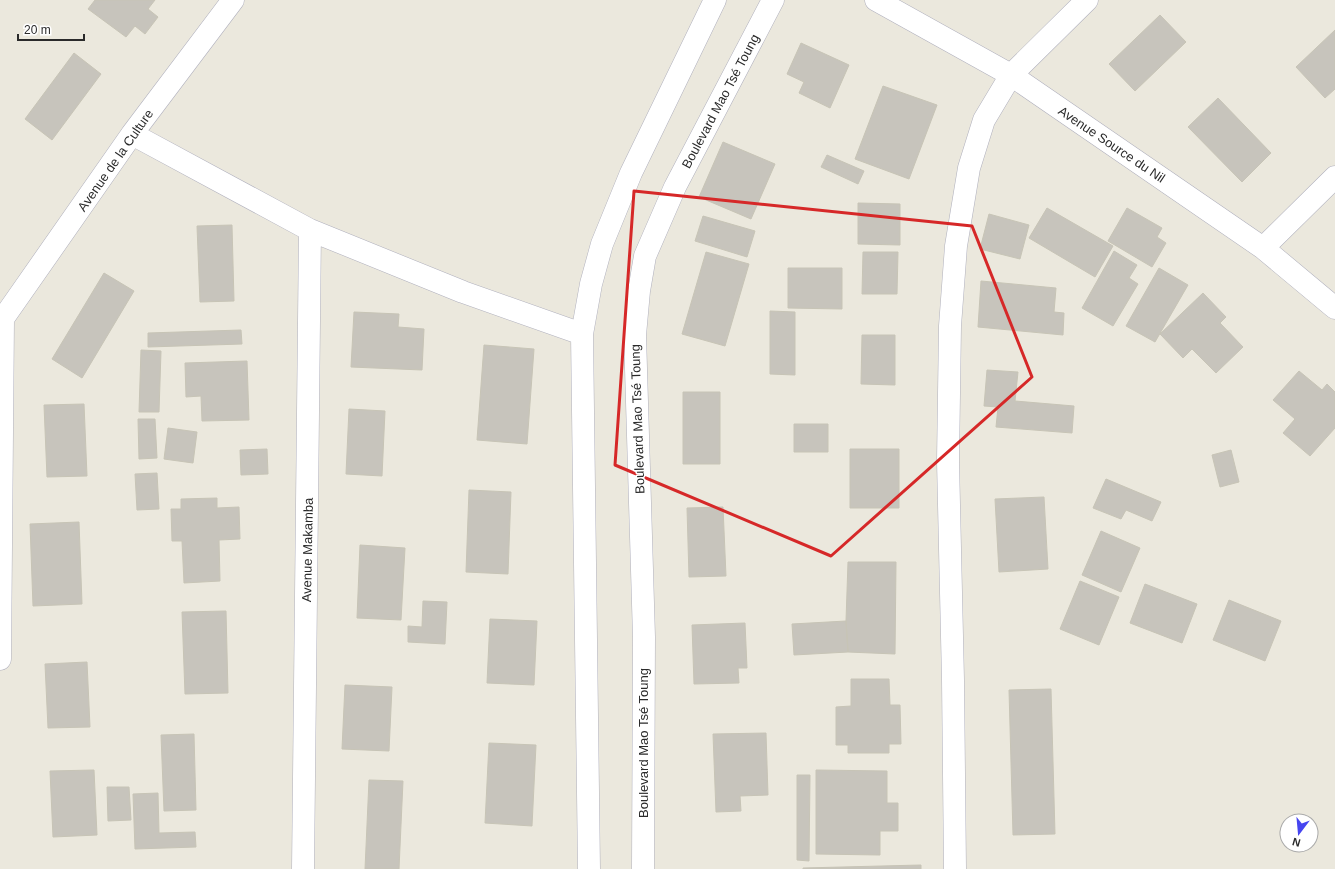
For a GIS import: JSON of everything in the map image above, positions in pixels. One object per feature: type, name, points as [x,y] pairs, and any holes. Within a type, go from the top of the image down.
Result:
[{"type":"street","name":"Avenue de la Culture","points":[[2,321],[132,134],[234,0]]},
{"type":"street","points":[[589,869],[582,334],[590,284],[602,244],[631,173],[715,0]]},
{"type":"street","name":"Boulevard Mao Tsé Toung","points":[[643,869],[644,637],[635,336],[639,291],[645,256],[675,187],[773,0]]},
{"type":"street","name":"Avenue Source du Nil","points":[[876,0],[1011,75],[1262,248],[1335,308]]},
{"type":"street","points":[[955,869],[953,680],[948,461],[950,326],[956,246],[969,168],[984,120],[1011,75],[1087,0]]},
{"type":"street","points":[[132,134],[310,230],[463,292],[582,334]]},
{"type":"street","points":[[1262,248],[1335,177]]},
{"type":"street","name":"Avenue Makamba","points":[[303,869],[310,230]]},
{"type":"street","points":[[0,659],[2,321]]},
{"type":"highlighted area","points":[[634,191],[972,226],[1032,377],[831,556],[615,465]]},
{"type":"building","points":[[95,0],[155,0],[148,9],[158,17],[145,34],[135,26],[126,37],[88,9]]},
{"type":"building","points":[[1160,15],[1186,42],[1135,91],[1109,64]]},
{"type":"building","points":[[1335,30],[1335,89],[1325,98],[1296,67]]},
{"type":"building","points":[[801,43],[849,65],[830,108],[799,93],[804,82],[787,74]]},
{"type":"building","points":[[74,53],[101,74],[52,140],[25,119]]},
{"type":"building","points":[[883,86],[937,105],[909,179],[855,159]]},
{"type":"building","points":[[1218,98],[1271,153],[1242,182],[1188,127]]},
{"type":"building","points":[[723,142],[775,164],[751,219],[699,197]]},
{"type":"building","points":[[827,155],[864,171],[858,184],[821,167]]},
{"type":"building","points":[[858,203],[900,204],[900,245],[858,244]]},
{"type":"building","points":[[1047,208],[1113,246],[1095,277],[1029,238]]},
{"type":"building","points":[[1127,208],[1162,228],[1157,237],[1166,243],[1152,267],[1108,241]]},
{"type":"building","points":[[989,214],[1029,225],[1020,259],[980,249]]},
{"type":"building","points":[[703,216],[755,231],[747,257],[695,241]]},
{"type":"building","points":[[232,225],[234,301],[200,302],[197,226]]},
{"type":"building","points":[[1114,251],[1137,265],[1129,278],[1138,284],[1113,326],[1082,308]]},
{"type":"building","points":[[706,252],[749,264],[725,346],[682,334]]},
{"type":"building","points":[[863,252],[898,252],[897,294],[862,294]]},
{"type":"building","points":[[788,268],[842,268],[842,309],[788,308]]},
{"type":"building","points":[[1159,268],[1188,285],[1155,342],[1126,326]]},
{"type":"building","points":[[104,273],[134,291],[82,378],[52,359]]},
{"type":"building","points":[[981,281],[1056,288],[1054,312],[1064,313],[1063,335],[978,327]]},
{"type":"building","points":[[1203,293],[1226,317],[1220,323],[1243,347],[1216,373],[1192,349],[1183,358],[1160,334]]},
{"type":"building","points":[[770,311],[795,312],[795,375],[770,374]]},
{"type":"building","points":[[354,312],[399,314],[398,327],[424,329],[422,370],[351,367]]},
{"type":"building","points":[[241,330],[242,344],[148,347],[148,333]]},
{"type":"building","points":[[862,335],[895,335],[895,385],[861,384]]},
{"type":"building","points":[[484,345],[534,349],[527,444],[477,440]]},
{"type":"building","points":[[141,350],[161,351],[159,412],[139,412]]},
{"type":"building","points":[[247,361],[249,420],[202,421],[201,396],[186,397],[185,363]]},
{"type":"building","points":[[987,370],[1018,372],[1015,401],[1074,406],[1072,433],[996,427],[998,407],[984,406]]},
{"type":"building","points":[[1299,371],[1322,390],[1327,384],[1335,392],[1335,428],[1310,456],[1283,433],[1295,419],[1273,400]]},
{"type":"building","points":[[683,392],[720,392],[720,464],[683,464]]},
{"type":"building","points":[[84,404],[87,476],[47,477],[44,405]]},
{"type":"building","points":[[349,409],[385,411],[382,476],[346,474]]},
{"type":"building","points":[[138,419],[155,419],[157,458],[139,459]]},
{"type":"building","points":[[794,424],[828,424],[828,452],[794,452]]},
{"type":"building","points":[[168,428],[197,432],[193,463],[164,459]]},
{"type":"building","points":[[267,449],[268,474],[241,475],[240,450]]},
{"type":"building","points":[[850,449],[899,449],[899,508],[850,508]]},
{"type":"building","points":[[1231,450],[1239,482],[1220,487],[1212,455]]},
{"type":"building","points":[[157,473],[159,509],[137,510],[135,474]]},
{"type":"building","points":[[1106,479],[1161,502],[1152,521],[1126,510],[1121,519],[1093,508]]},
{"type":"building","points":[[469,490],[511,492],[508,574],[466,572]]},
{"type":"building","points":[[1044,497],[1048,569],[999,572],[995,499]]},
{"type":"building","points":[[217,498],[217,508],[239,507],[240,539],[219,540],[220,581],[184,583],[182,541],[172,541],[171,509],[181,509],[181,499]]},
{"type":"building","points":[[723,507],[726,576],[689,577],[687,508]]},
{"type":"building","points":[[79,522],[82,604],[33,606],[30,524]]},
{"type":"building","points":[[1101,531],[1140,548],[1121,592],[1082,575]]},
{"type":"building","points":[[360,545],[405,548],[401,620],[357,618]]},
{"type":"building","points":[[848,562],[896,562],[895,654],[848,652],[846,621]]},
{"type":"building","points":[[1080,581],[1119,597],[1099,645],[1060,629]]},
{"type":"building","points":[[1145,584],[1197,604],[1182,643],[1130,623]]},
{"type":"building","points":[[1229,600],[1281,621],[1265,661],[1213,640]]},
{"type":"building","points":[[423,601],[447,602],[445,644],[408,642],[408,626],[422,627]]},
{"type":"building","points":[[226,611],[228,693],[185,694],[182,612]]},
{"type":"building","points":[[490,619],[537,621],[534,685],[487,683]]},
{"type":"building","points":[[846,621],[848,652],[794,655],[792,624]]},
{"type":"building","points":[[745,623],[747,668],[738,668],[739,683],[694,684],[692,625]]},
{"type":"building","points":[[87,662],[90,727],[48,728],[45,664]]},
{"type":"building","points":[[851,679],[889,679],[890,705],[900,705],[901,744],[889,744],[889,753],[848,753],[848,745],[836,745],[836,707],[851,706]]},
{"type":"building","points":[[345,685],[392,687],[389,751],[342,749]]},
{"type":"building","points":[[1051,689],[1055,834],[1013,835],[1009,690]]},
{"type":"building","points":[[766,733],[768,795],[740,796],[741,811],[716,812],[713,734]]},
{"type":"building","points":[[194,734],[196,810],[164,811],[161,735]]},
{"type":"building","points":[[489,743],[536,745],[532,826],[485,823]]},
{"type":"building","points":[[94,770],[97,835],[53,837],[50,771]]},
{"type":"building","points":[[816,770],[887,771],[887,803],[898,803],[898,831],[880,831],[880,855],[816,854]]},
{"type":"building","points":[[797,775],[810,775],[809,861],[797,860]]},
{"type":"building","points":[[369,780],[403,781],[399,869],[365,869]]},
{"type":"building","points":[[107,787],[129,787],[131,820],[108,821]]},
{"type":"building","points":[[158,793],[159,833],[195,832],[196,847],[135,849],[133,794]]},
{"type":"building","points":[[921,865],[921,869],[803,869],[803,868]]}]
